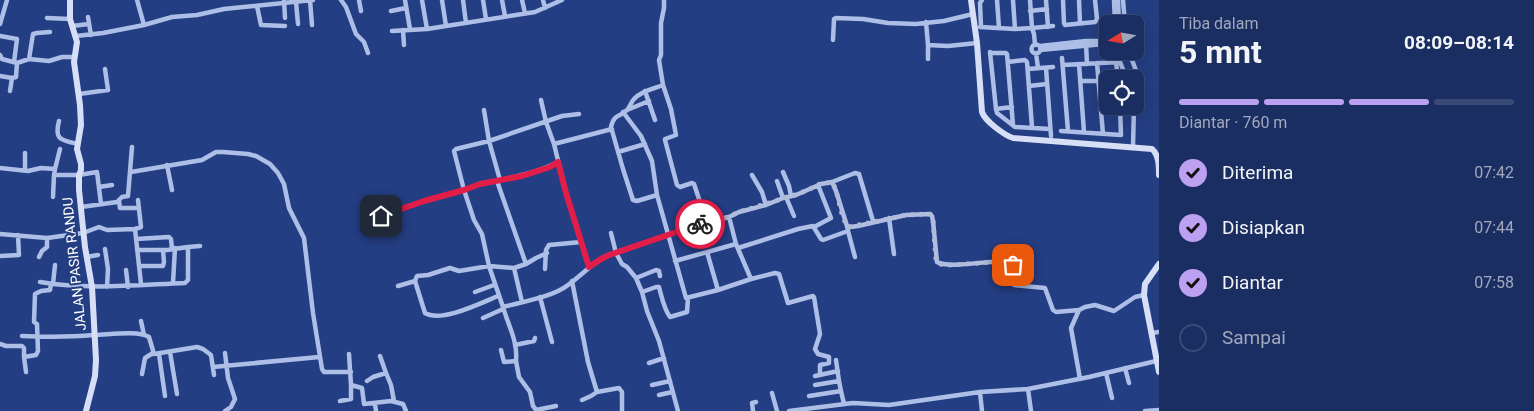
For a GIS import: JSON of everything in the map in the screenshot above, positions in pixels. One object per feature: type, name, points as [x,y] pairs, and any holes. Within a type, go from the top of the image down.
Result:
[{"type":"street","points":[[0,24],[8,0]]},
{"type":"street","points":[[70,0],[71,22],[76,36],[144,25],[172,17],[197,15],[224,8],[312,0],[312,25]]},
{"type":"street","points":[[137,0],[144,25]]},
{"type":"street","points":[[341,0],[346,7],[356,34],[364,42],[368,53]]},
{"type":"street","points":[[359,0],[361,11]]},
{"type":"street","points":[[405,0],[410,29]]},
{"type":"street","points":[[422,0],[427,29]]},
{"type":"street","points":[[442,0],[446,26]]},
{"type":"street","points":[[463,0],[466,23]]},
{"type":"street","points":[[483,0],[486,20]]},
{"type":"street","points":[[502,0],[505,16]]},
{"type":"street","points":[[522,0],[524,13]]},
{"type":"street","points":[[543,0],[545,8]]},
{"type":"street","points":[[392,31],[427,29],[535,12],[562,0]]},
{"type":"street","points":[[664,0],[658,60],[676,135],[665,138],[665,140],[677,185],[680,187],[694,184],[707,223]]},
{"type":"street","points":[[971,0],[977,43],[983,115],[1007,135],[1019,139],[1150,149],[1157,152],[1159,175]]},
{"type":"street","points":[[982,0],[980,3],[980,27],[1015,29],[1051,27],[1046,0]]},
{"type":"street","points":[[997,0],[999,28]]},
{"type":"street","points":[[1013,0],[1015,29]]},
{"type":"street","points":[[1030,0],[1032,28],[1038,48],[1038,68]]},
{"type":"street","points":[[1063,0],[1064,24],[1096,20],[1095,0]]},
{"type":"street","points":[[1079,0],[1080,23]]},
{"type":"street","points":[[1114,0],[1116,15]]},
{"type":"street","points":[[1117,15],[1118,0]]},
{"type":"street","points":[[1124,0],[1125,15]]},
{"type":"street","points":[[284,2],[285,18]]},
{"type":"street","points":[[293,2],[298,24]]},
{"type":"street","points":[[255,4],[261,25],[285,26]]},
{"type":"street","points":[[391,11],[406,8]]},
{"type":"street","points":[[1030,11],[1047,9]]},
{"type":"street","points":[[833,40],[835,19],[863,19],[888,23],[916,24],[944,21],[973,14]]},
{"type":"street","points":[[88,17],[91,35]]},
{"type":"street","points":[[47,18],[89,24]]},
{"type":"street","points":[[926,22],[928,59]]},
{"type":"street","points":[[403,30],[404,45]]},
{"type":"street","points":[[29,59],[33,34],[50,32]]},
{"type":"street","points":[[0,36],[17,39],[16,77],[12,78],[10,91]]},
{"type":"street","name":"JALAN PASIR RANDU","points":[[76,36],[77,46],[74,57],[74,69],[79,94],[81,123],[78,144],[81,164],[79,175],[83,233],[92,287],[96,360],[95,376],[86,411]]},
{"type":"street","points":[[1038,48],[1099,42]]},
{"type":"street","points":[[928,46],[977,43]]},
{"type":"street","points":[[1086,43],[1088,64]]},
{"type":"street","points":[[1013,125],[1007,53],[990,53],[997,113],[1013,125],[1016,127],[1050,129]]},
{"type":"street","points":[[0,55],[2,59],[15,62],[29,59],[49,60],[74,57]]},
{"type":"street","points":[[1062,58],[1068,131]]},
{"type":"street","points":[[1008,62],[1026,60],[1032,127]]},
{"type":"street","points":[[1116,62],[1117,70]]},
{"type":"street","points":[[1063,66],[1120,62],[1123,70]]},
{"type":"street","points":[[1080,64],[1084,132]]},
{"type":"street","points":[[1080,82],[1099,81],[1098,64]]},
{"type":"street","points":[[1028,69],[1053,67]]},
{"type":"street","points":[[79,94],[108,90],[105,68]]},
{"type":"street","points":[[1046,68],[1051,136]]},
{"type":"street","points":[[0,76],[12,78]]},
{"type":"street","points":[[1029,86],[1047,84]]},
{"type":"street","points":[[625,111],[636,97],[645,91],[663,85]]},
{"type":"street","points":[[645,91],[655,120]]},
{"type":"street","points":[[541,100],[566,193],[589,267]]},
{"type":"street","points":[[649,101],[617,115],[612,121],[612,129],[633,200],[637,201],[657,195]]},
{"type":"street","points":[[996,109],[1012,107]]},
{"type":"street","points":[[484,110],[498,180],[526,264]]},
{"type":"street","points":[[625,111],[641,136],[652,161],[657,195],[675,261],[686,297],[688,298],[687,312],[670,318],[659,288],[656,287],[642,292]]},
{"type":"street","points":[[556,406],[536,411],[530,392],[519,377],[511,326],[494,285],[482,234],[474,220],[454,151],[562,116],[579,114]]},
{"type":"street","points":[[1102,115],[1103,134]]},
{"type":"street","points":[[1061,131],[1122,137],[1121,115]]},
{"type":"street","points":[[1133,147],[1134,115]]},
{"type":"street","points":[[59,120],[58,136],[65,141],[78,144]]},
{"type":"street","points":[[554,144],[612,129]]},
{"type":"street","points":[[618,152],[645,144]]},
{"type":"street","points":[[81,206],[119,201],[122,197],[128,196],[132,147]]},
{"type":"street","points":[[53,197],[54,175],[60,149]]},
{"type":"street","points":[[131,172],[202,160],[216,152],[243,153],[256,156],[270,164],[284,184],[289,208],[304,238],[322,369],[324,372],[351,372]]},
{"type":"street","points":[[25,154],[25,170]]},
{"type":"street","points":[[381,216],[480,184],[522,176],[550,167],[558,162]]},
{"type":"street","points":[[167,165],[172,190]]},
{"type":"street","points":[[0,168],[25,170],[55,169]]},
{"type":"street","points":[[54,175],[79,175],[98,172],[101,204]]},
{"type":"street","points":[[783,172],[789,186],[786,197]]},
{"type":"street","points":[[483,318],[503,308],[540,297],[568,285],[601,259],[616,253],[739,212],[766,205],[855,173],[859,174],[873,221]]},
{"type":"street","points":[[752,174],[762,192],[766,205]]},
{"type":"street","points":[[777,181],[794,216]]},
{"type":"street","points":[[832,182],[855,257]]},
{"type":"street","points":[[99,187],[112,185]]},
{"type":"street","points":[[675,261],[798,229],[814,227],[831,218],[818,185]]},
{"type":"street","points":[[0,234],[47,238],[83,233],[100,227],[107,230],[141,228],[138,200]]},
{"type":"street","points":[[119,201],[120,209],[139,208]]},
{"type":"street","points":[[847,226],[858,226],[873,221],[911,214],[930,214],[933,221],[936,260],[939,264],[1009,262],[1013,265],[1014,285],[1045,288],[1053,310],[1056,312],[1080,310],[1095,305],[1114,311],[1138,296],[1144,295]]},
{"type":"street","points":[[728,217],[737,246],[751,279]]},
{"type":"street","points":[[889,218],[894,254]]},
{"type":"street","points":[[814,227],[822,240],[848,231]]},
{"type":"street","points":[[135,229],[141,284]]},
{"type":"street","points":[[611,233],[616,253],[622,264],[627,266],[636,278],[642,292],[664,358],[678,411]]},
{"type":"street","points":[[0,256],[19,255],[18,235]]},
{"type":"street","points":[[136,239],[169,237],[171,239],[173,249],[173,283]]},
{"type":"street","points":[[39,257],[42,251],[47,248],[47,238]]},
{"type":"street","points":[[545,269],[546,250],[549,245],[581,242]]},
{"type":"street","points":[[137,250],[162,250],[200,246]]},
{"type":"street","points":[[40,282],[92,287],[128,287],[141,284],[185,282],[188,280],[188,247]]},
{"type":"street","points":[[105,249],[108,269],[107,286]]},
{"type":"street","points":[[139,266],[162,266],[164,262],[162,250]]},
{"type":"street","points":[[707,252],[718,290]]},
{"type":"street","points":[[498,296],[447,314],[429,316],[425,313],[415,281],[417,276],[436,273],[450,268],[459,270],[488,266],[514,268],[547,254]]},
{"type":"street","points":[[86,257],[98,255]]},
{"type":"street","points":[[1159,264],[1145,284],[1144,295],[1159,372]]},
{"type":"street","points":[[24,357],[36,355],[38,350],[37,324],[34,322],[35,294],[50,290],[55,265]]},
{"type":"street","points":[[514,268],[522,302]]},
{"type":"street","points":[[126,270],[128,287]]},
{"type":"street","points":[[636,278],[656,270],[659,271],[660,276]]},
{"type":"street","points":[[688,298],[751,279],[774,273],[779,274],[788,303],[814,297],[820,334],[815,349],[818,354],[830,358],[829,363],[820,365],[818,375],[838,371]]},
{"type":"street","points":[[398,286],[415,281]]},
{"type":"street","points":[[572,281],[588,362],[597,392]]},
{"type":"street","points":[[475,292],[494,285]]},
{"type":"street","points":[[540,297],[552,342]]},
{"type":"street","points":[[1080,310],[1071,328],[1080,379]]},
{"type":"street","points":[[141,321],[144,334]]},
{"type":"street","points":[[1151,333],[1159,332]]},
{"type":"street","points":[[22,336],[144,334],[149,337],[153,353]]},
{"type":"street","points":[[515,345],[534,341],[535,338]]},
{"type":"street","points":[[0,344],[22,346],[24,348],[26,372]]},
{"type":"street","points":[[142,374],[145,358],[153,353],[159,354],[199,347],[211,353],[214,375]]},
{"type":"street","points":[[501,350],[504,362],[516,361]]},
{"type":"street","points":[[170,352],[177,394]]},
{"type":"street","points":[[225,353],[229,383],[235,399],[231,407],[225,411]]},
{"type":"street","points":[[159,354],[166,396]]},
{"type":"street","points":[[340,400],[351,399],[349,354]]},
{"type":"street","points":[[380,356],[391,385],[394,401]]},
{"type":"street","points":[[213,366],[319,357]]},
{"type":"street","points":[[649,363],[664,358]]},
{"type":"street","points":[[836,360],[844,404]]},
{"type":"street","points":[[789,411],[844,404],[889,405],[980,392],[1028,389],[1156,361]]},
{"type":"street","points":[[1125,368],[1129,384]]},
{"type":"street","points":[[367,381],[386,373]]},
{"type":"street","points":[[1106,373],[1112,398]]},
{"type":"street","points":[[652,386],[670,381]]},
{"type":"street","points":[[815,385],[839,381]]},
{"type":"street","points":[[351,385],[362,388],[364,404],[394,401],[403,404],[406,411]]},
{"type":"street","points":[[582,400],[597,392],[619,388],[622,392],[622,411]]},
{"type":"street","points":[[1028,389],[1031,411]]},
{"type":"street","points":[[809,396],[841,391]]},
{"type":"street","points":[[659,395],[672,392]]},
{"type":"street","points":[[772,392],[777,411]]},
{"type":"street","points":[[980,392],[982,411]]},
{"type":"street","points":[[753,411],[752,403],[756,402]]},
{"type":"street","points":[[375,404],[376,411]]},
{"type":"street","points":[[1145,410],[1159,410]]},
{"type":"way so far","points":[[700,224],[766,205],[796,195],[820,184],[832,182],[845,222],[849,227],[878,220],[927,213],[932,216],[936,260],[939,264],[951,265],[1007,261],[1013,265]]},
{"type":"route","points":[[381,216],[480,184],[522,176],[550,167],[558,162],[589,267],[609,255],[700,224]]}]
